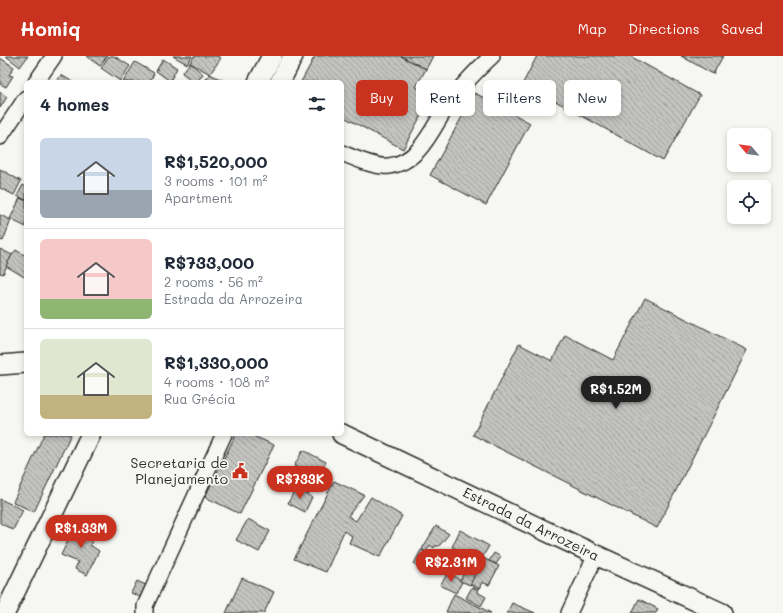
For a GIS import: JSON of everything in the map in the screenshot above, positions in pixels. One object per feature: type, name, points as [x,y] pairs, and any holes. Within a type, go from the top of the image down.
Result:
[{"type":"main road","points":[[259,80],[272,56]]},
{"type":"main road","points":[[281,80],[293,56]]},
{"type":"main road","points":[[0,365],[24,363]]},
{"type":"main road","name":"Estrada da Arrozeira","points":[[344,435],[596,555],[722,613]]},
{"type":"main road","points":[[5,613],[90,436]]},
{"type":"street","points":[[37,80],[54,56]]},
{"type":"street","points":[[344,154],[364,162],[388,167],[403,163],[419,151],[450,101],[480,67],[492,56]]},
{"type":"street","points":[[0,137],[24,101]]},
{"type":"street","points":[[144,613],[145,606],[223,436]]},
{"type":"street","points":[[569,613],[596,555]]},
{"type":"building","points":[[6,56],[28,56],[20,67]]},
{"type":"building","points":[[86,56],[107,56],[100,66]]},
{"type":"building","points":[[109,56],[114,56],[130,66],[121,80],[101,68]]},
{"type":"building","points":[[173,56],[192,56],[187,64]]},
{"type":"building","points":[[194,56],[217,56],[221,58],[210,74],[190,63]]},
{"type":"building","points":[[315,56],[401,56],[426,69],[420,80],[416,80],[416,116],[421,116],[403,149],[344,117],[344,80],[302,80]]},
{"type":"building","points":[[401,56],[433,56],[426,69]]},
{"type":"building","points":[[537,56],[630,56],[700,95],[663,161],[582,116],[621,116],[621,80],[564,80],[564,106],[556,101],[556,80],[525,80]]},
{"type":"building","points":[[681,56],[723,56],[713,74]]},
{"type":"building","points":[[0,58],[14,67],[9,75],[13,76],[6,87],[0,84]]},
{"type":"building","points":[[163,59],[177,68],[171,80],[156,71]]},
{"type":"building","points":[[135,62],[154,73],[151,80],[124,80]]},
{"type":"building","points":[[190,63],[203,74],[198,80],[191,80],[182,73]]},
{"type":"building","points":[[210,74],[222,80],[206,80]]},
{"type":"building","points":[[61,75],[70,80],[57,80]]},
{"type":"building","points":[[0,92],[7,97],[0,108]]},
{"type":"building","points":[[475,93],[483,97],[483,116],[517,116],[530,123],[486,205],[430,175],[462,116],[475,116]]},
{"type":"building","points":[[0,169],[21,181],[14,195],[0,188]]},
{"type":"building","points":[[23,185],[24,199],[17,196]]},
{"type":"building","points":[[20,198],[24,200],[24,226],[10,219]]},
{"type":"building","points":[[0,215],[11,220],[3,241],[0,240]]},
{"type":"building","points":[[0,249],[12,255],[3,274],[0,273]]},
{"type":"building","points":[[16,250],[24,255],[24,277],[6,266]]},
{"type":"building","points":[[645,298],[747,350],[657,528],[473,435],[519,344],[552,361],[565,335],[613,360]]},
{"type":"building","points":[[43,436],[70,436],[34,512],[13,502]]},
{"type":"building","name":"Secretaria de Planejamento","points":[[235,436],[254,436],[274,445],[240,514],[205,497]]},
{"type":"building","points":[[303,450],[326,462],[309,494],[297,488],[306,472],[294,466]]},
{"type":"building","points":[[334,481],[364,495],[348,516],[356,521],[371,497],[402,516],[380,557],[349,543],[352,536],[344,531],[326,572],[294,559]]},
{"type":"building","points":[[296,488],[312,497],[305,512],[288,503]]},
{"type":"building","points":[[0,499],[23,510],[13,530],[0,523]]},
{"type":"building","points":[[248,519],[270,531],[259,552],[236,540]]},
{"type":"building","points":[[76,524],[95,536],[90,545],[99,551],[87,575],[75,569],[78,562],[61,555]]},
{"type":"building","points":[[436,526],[449,534],[439,546],[435,546],[434,548],[430,545],[426,552],[422,549]]},
{"type":"building","points":[[460,530],[489,546],[480,561],[452,547]]},
{"type":"building","points":[[421,550],[434,557],[427,571],[414,564]]},
{"type":"building","points":[[494,553],[501,557],[496,564],[489,561]]},
{"type":"building","points":[[483,558],[499,566],[489,585],[482,582],[479,589],[470,584]]},
{"type":"building","points":[[467,567],[476,572],[470,585],[460,581]]},
{"type":"building","points":[[449,572],[462,582],[456,593],[440,585]]},
{"type":"building","points":[[242,578],[274,592],[264,613],[226,613]]},
{"type":"building","points":[[137,581],[148,586],[142,598],[131,593]]},
{"type":"building","points":[[472,587],[486,597],[481,606],[466,598]]},
{"type":"building","points":[[454,594],[491,613],[446,612]]},
{"type":"building","points":[[639,599],[658,609],[656,613],[632,613]]},
{"type":"building","points":[[512,603],[535,613],[507,613]]},
{"type":"place","name":"Secretaria de Planejamento","points":[[240,471]]}]
